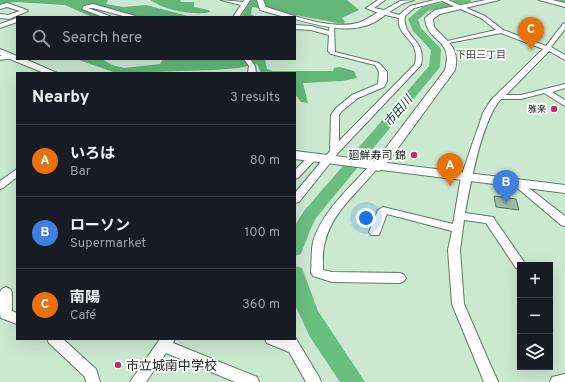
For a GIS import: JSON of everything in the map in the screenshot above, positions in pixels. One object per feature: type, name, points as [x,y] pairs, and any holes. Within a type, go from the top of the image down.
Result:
[{"type":"street","points":[[224,0],[246,2],[237,16]]},
{"type":"street","points":[[260,0],[260,5],[262,8],[290,16]]},
{"type":"street","points":[[382,0],[369,8],[402,17]]},
{"type":"street","points":[[296,27],[332,30],[361,26],[402,2],[411,0]]},
{"type":"street","points":[[296,199],[331,156],[418,65],[422,54],[420,49],[401,25],[402,17],[407,10],[412,7],[440,0]]},
{"type":"street","points":[[444,0],[483,17],[502,31],[565,58]]},
{"type":"street","points":[[400,278],[332,276],[318,273],[318,247],[321,236],[332,216],[376,166],[450,70],[453,55],[445,43],[430,28],[429,18],[438,12],[496,0]]},
{"type":"street","points":[[542,0],[565,6]]},
{"type":"street","points":[[0,7],[7,5],[25,11],[9,17],[0,15]]},
{"type":"street","points":[[106,16],[85,9],[86,7],[93,6],[129,16]]},
{"type":"street","points":[[296,18],[332,30]]},
{"type":"street","points":[[0,26],[16,20]]},
{"type":"street","points":[[491,382],[458,304],[454,250],[466,177],[487,114],[500,96],[547,49],[565,25]]},
{"type":"street","points":[[331,156],[335,115],[338,110],[354,97],[381,85],[383,81],[383,72],[377,64],[333,53],[331,51],[332,30]]},
{"type":"street","points":[[445,43],[502,31]]},
{"type":"street","points":[[0,52],[16,59]]},
{"type":"street","points":[[0,58],[11,57]]},
{"type":"street","points":[[19,60],[49,72]]},
{"type":"street","points":[[248,60],[252,66],[252,72]]},
{"type":"street","points":[[500,96],[516,98],[565,86]]},
{"type":"street","points":[[546,91],[565,104]]},
{"type":"street","points":[[296,155],[312,158],[331,156],[376,166],[565,189]]},
{"type":"street","points":[[296,175],[312,158]]},
{"type":"street","points":[[0,186],[16,173]]},
{"type":"street","points":[[518,184],[565,222]]},
{"type":"street","points":[[375,232],[383,210],[458,229]]},
{"type":"street","points":[[460,216],[489,220],[518,262]]},
{"type":"street","points":[[6,292],[6,314],[16,319]]},
{"type":"street","points":[[55,340],[91,374],[93,382]]},
{"type":"street","points":[[277,340],[291,343],[314,382]]},
{"type":"street","points":[[137,382],[166,342],[252,382]]},
{"type":"street","points":[[557,382],[565,381]]},
{"type":"green space","points":[[0,0],[108,0],[106,4],[123,7],[146,5],[188,16],[136,16],[102,8],[84,7],[101,16],[90,16],[65,5],[16,2],[0,4]]},
{"type":"green space","points":[[150,0],[180,0],[181,2],[194,2],[194,7],[209,10],[210,12],[188,13],[163,7]]},
{"type":"green space","points":[[250,0],[347,0],[359,10],[342,18],[345,22],[343,24],[252,7],[251,14],[254,16],[242,16]]},
{"type":"green space","points":[[79,60],[104,60],[112,65],[124,68],[160,64],[162,60],[265,60],[267,69],[273,71],[333,71],[334,68],[340,67],[354,71],[357,78],[342,81],[303,83],[308,103],[301,102],[296,95],[296,72],[261,72],[257,64],[238,68],[214,70],[113,72]]},
{"type":"building","points":[[494,196],[516,199],[519,210],[496,207]]},
{"type":"waterway","name":"市田川","points":[[296,246],[302,228],[310,215],[434,67],[436,49],[416,29],[413,19],[425,9],[467,0]]},
{"type":"waterway","name":"市田川","points":[[556,0],[565,2]]},
{"type":"waterway","name":"市田川","points":[[296,277],[310,316],[326,344],[353,382]]},
{"type":"place","name":"南陽","points":[[531,50]]},
{"type":"place","name":"雅楽","points":[[554,109]]},
{"type":"place","name":"廻鮮寿司 錦","points":[[414,155]]},
{"type":"place","name":"いろは","points":[[450,186]]},
{"type":"place","name":"ローソン","points":[[506,203]]},
{"type":"place","name":"市立城南中学校","points":[[118,365]]},
{"type":"district","name":"下田三丁目","points":[[481,54]]}]
